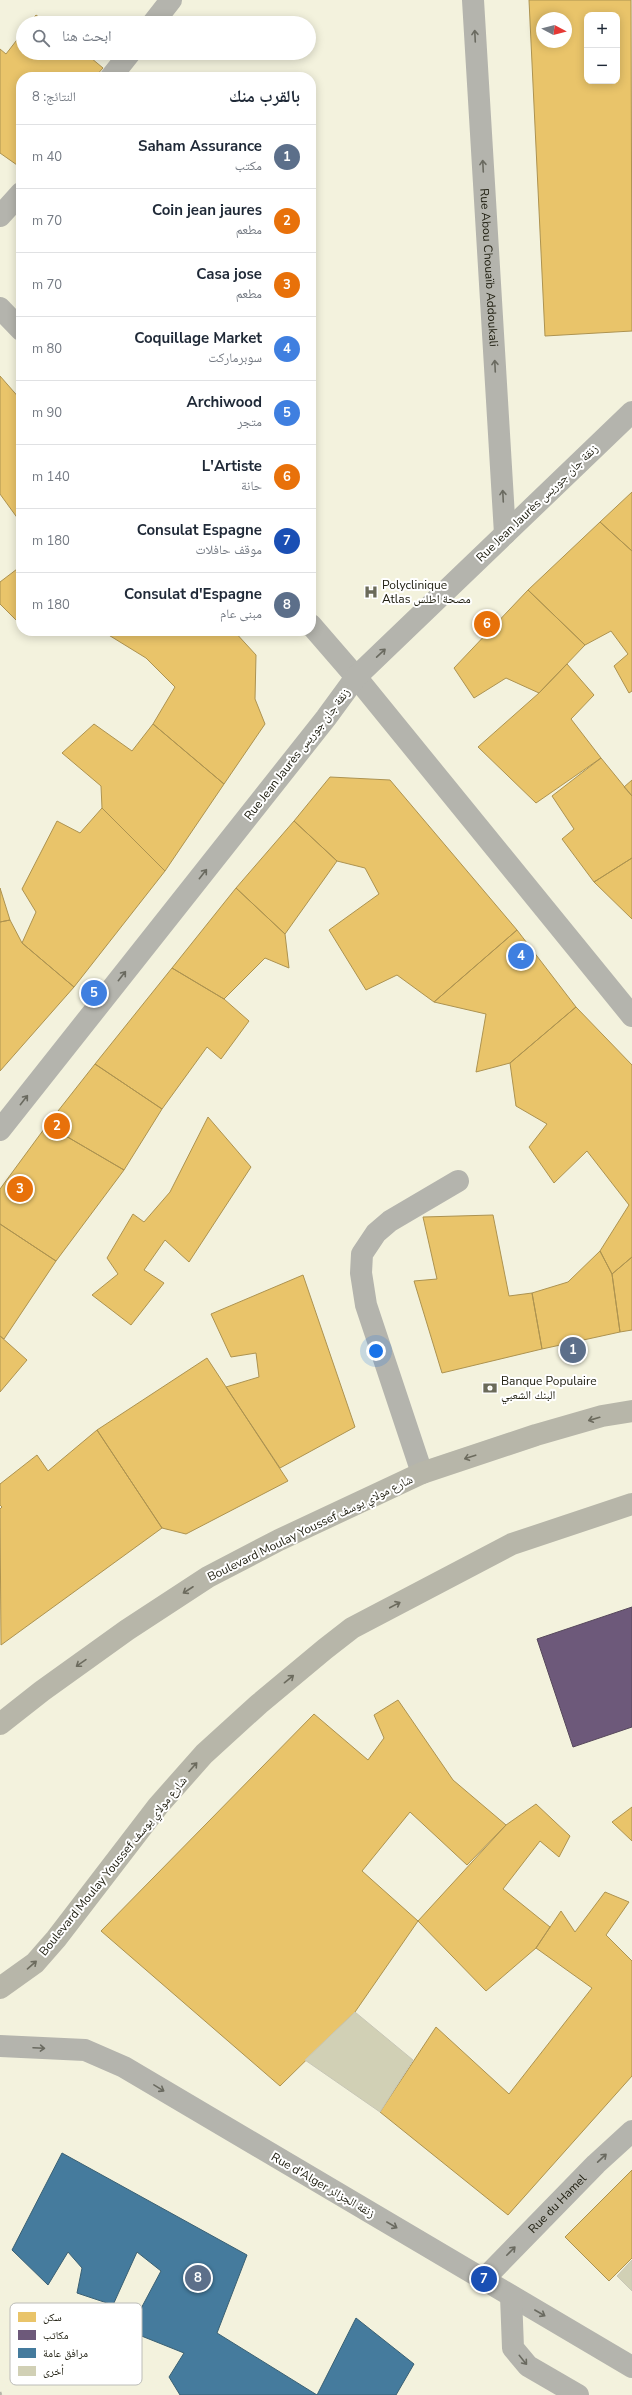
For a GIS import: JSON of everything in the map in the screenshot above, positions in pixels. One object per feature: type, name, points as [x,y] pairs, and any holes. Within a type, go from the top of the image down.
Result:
[{"type":"main road","name":"Boulevard Moulay Youssef شارع مولاي يوسف","points":[[0,1724],[42,1691],[121,1635],[208,1577],[286,1537],[422,1473],[536,1435],[602,1416],[632,1411]]},
{"type":"main road","name":"Boulevard Moulay Youssef شارع مولاي يوسف","points":[[0,1988],[35,1963],[56,1939],[153,1812],[204,1754],[258,1704],[352,1628],[512,1544],[632,1504]]},
{"type":"street","points":[[158,16],[171,0]]},
{"type":"street","name":"Rue Abou Chouaïb Addoukali","points":[[473,0],[505,534]]},
{"type":"street","points":[[115,72],[124,60]]},
{"type":"street","points":[[1,213],[16,198]]},
{"type":"street","points":[[0,308],[16,325]]},
{"type":"street","name":"Rue Jean Jaurès زنقة جان جوريس","points":[[0,1130],[321,724],[356,677],[632,412]]},
{"type":"street","points":[[316,631],[356,677],[632,1016]]},
{"type":"street","points":[[422,1473],[366,1305],[361,1273],[362,1254],[376,1232],[390,1221],[458,1181]]},
{"type":"street","name":"Rue d'Alger زنقة الجزائر","points":[[0,2046],[85,2050],[124,2067],[632,2367]]},
{"type":"street","name":"Rue du Hamel","points":[[484,2279],[596,2164],[632,2131]]},
{"type":"street","points":[[511,2296],[513,2348],[528,2366],[578,2395]]},
{"type":"building: سكن","points":[[529,0],[631,0],[632,331],[545,336]]},
{"type":"building: سكن","points":[[16,41],[16,60],[93,60],[103,68],[99,72],[16,72],[16,164],[0,153],[0,49],[6,54]]},
{"type":"building: سكن","points":[[0,376],[16,394],[16,516],[0,494]]},
{"type":"building: سكن","points":[[632,492],[632,551],[600,522]]},
{"type":"building: سكن","points":[[600,522],[632,551],[632,691],[629,693],[614,666],[628,654],[611,631],[585,645],[528,590]]},
{"type":"building: سكن","points":[[16,570],[16,620],[0,604],[0,582]]},
{"type":"building: سكن","points":[[528,590],[585,645],[539,693],[506,678],[474,698],[454,668]]},
{"type":"building: سكن","points":[[110,636],[239,636],[256,655],[255,699],[265,724],[224,784],[153,724],[175,687],[146,658]]},
{"type":"building: سكن","points":[[567,664],[594,695],[571,719],[601,758],[536,803],[478,747],[539,693]]},
{"type":"building: سكن","points":[[94,724],[132,751],[153,724],[224,784],[165,871],[102,808],[101,786],[62,753]]},
{"type":"building: سكن","points":[[601,758],[632,796],[632,858],[594,882],[562,839],[574,829],[552,796]]},
{"type":"building: سكن","points":[[330,777],[390,780],[517,930],[434,1002],[397,975],[366,990],[329,930],[379,894],[365,868],[337,861],[294,821]]},
{"type":"building: سكن","points":[[632,780],[632,796],[624,787]]},
{"type":"building: سكن","points":[[102,808],[165,871],[74,987],[22,943],[36,912],[22,889],[57,821],[80,833]]},
{"type":"building: سكن","points":[[294,821],[337,861],[285,934],[236,888]]},
{"type":"building: سكن","points":[[632,858],[632,919],[594,882]]},
{"type":"building: سكن","points":[[0,888],[10,920],[0,922]]},
{"type":"building: سكن","points":[[236,888],[285,934],[289,968],[265,958],[224,999],[172,968]]},
{"type":"building: سكن","points":[[10,920],[22,943],[74,987],[0,1071],[0,922]]},
{"type":"building: سكن","points":[[517,930],[576,1007],[510,1063],[476,1072],[486,1014],[434,1002]]},
{"type":"building: سكن","points":[[172,968],[224,999],[249,1021],[221,1059],[207,1047],[162,1109],[95,1064]]},
{"type":"building: سكن","points":[[576,1007],[632,1065],[632,1257],[612,1274],[600,1251],[629,1205],[587,1151],[554,1183],[529,1147],[547,1124],[516,1106],[510,1063]]},
{"type":"building: سكن","points":[[95,1064],[162,1109],[124,1170],[47,1125]]},
{"type":"building: سكن","points":[[208,1117],[251,1167],[189,1262],[165,1240],[144,1270],[164,1283],[131,1325],[92,1295],[118,1274],[107,1258],[133,1214],[144,1222],[170,1192]]},
{"type":"building: سكن","points":[[47,1125],[124,1170],[56,1261],[0,1224],[0,1189]]},
{"type":"building: سكن","points":[[493,1215],[509,1296],[532,1293],[542,1349],[442,1373],[414,1281],[437,1279],[423,1217]]},
{"type":"building: سكن","points":[[0,1224],[56,1261],[4,1339],[0,1336]]},
{"type":"building: سكن","points":[[600,1251],[612,1274],[620,1332],[542,1349],[532,1293],[568,1282]]},
{"type":"building: سكن","points":[[632,1257],[632,1330],[620,1332],[612,1274]]},
{"type":"building: سكن","points":[[303,1275],[355,1427],[280,1468],[226,1387],[259,1377],[256,1353],[231,1357],[211,1314]]},
{"type":"building: سكن","points":[[0,1336],[27,1360],[0,1392]]},
{"type":"building: سكن","points":[[207,1358],[288,1481],[186,1534],[162,1528],[97,1430]]},
{"type":"building: سكن","points":[[97,1430],[162,1528],[1,1645],[0,1509],[2,1507],[0,1505],[0,1484],[37,1455],[48,1471]]},
{"type":"building: سكن","points":[[398,1700],[453,1780],[506,1825],[467,1865],[410,1812],[362,1871],[418,1921],[355,2012],[280,2086],[101,1931],[314,1714],[368,1760],[384,1738],[374,1715]]},
{"type":"building: سكن","points":[[536,1804],[570,1836],[559,1857],[540,1841],[503,1889],[550,1927],[536,1948],[486,1991],[418,1921],[506,1825]]},
{"type":"building: سكن","points":[[632,1807],[632,1841],[612,1822]]},
{"type":"building: سكن","points":[[605,1892],[629,1902],[606,1935],[632,1961],[632,2076],[508,2215],[380,2112],[436,2027],[509,2094],[592,1988],[536,1948],[561,1911],[575,1932]]},
{"type":"building: سكن","points":[[632,2170],[632,2258],[609,2281],[565,2237]]},
{"type":"building: مكاتب","points":[[632,1607],[632,1727],[573,1747],[537,1639]]},
{"type":"building: مرافق عامة","points":[[62,2153],[247,2255],[217,2333],[317,2395],[180,2395],[169,2377],[184,2353],[142,2336],[142,2307],[161,2271],[137,2252],[114,2303],[107,2303],[77,2293],[82,2268],[68,2252],[48,2285],[12,2250]]},
{"type":"building: مرافق عامة","points":[[356,2318],[414,2364],[396,2395],[317,2395]]},
{"type":"building: أخرى","points":[[355,2012],[413,2060],[380,2112],[305,2060]]},
{"type":"building: أخرى","points":[[632,2260],[632,2291],[617,2276]]},
{"type":"place","name":"Polyclinique Atlas مصحة اطلس","points":[[371,592]]},
{"type":"place","name":"L'Artiste","points":[[487,624]]},
{"type":"place","name":"Coquillage Market","points":[[521,956]]},
{"type":"place","name":"Archiwood","points":[[94,993]]},
{"type":"place","name":"Coin jean jaures","points":[[57,1126]]},
{"type":"place","name":"Casa jose","points":[[20,1189]]},
{"type":"place","name":"Saham Assurance","points":[[573,1350]]},
{"type":"place","name":"Banque Populaire البنك الشعبي","points":[[490,1388]]},
{"type":"place","name":"Consulat d'Espagne","points":[[198,2278]]},
{"type":"place","name":"Consulat Espagne","points":[[484,2279]]}]
